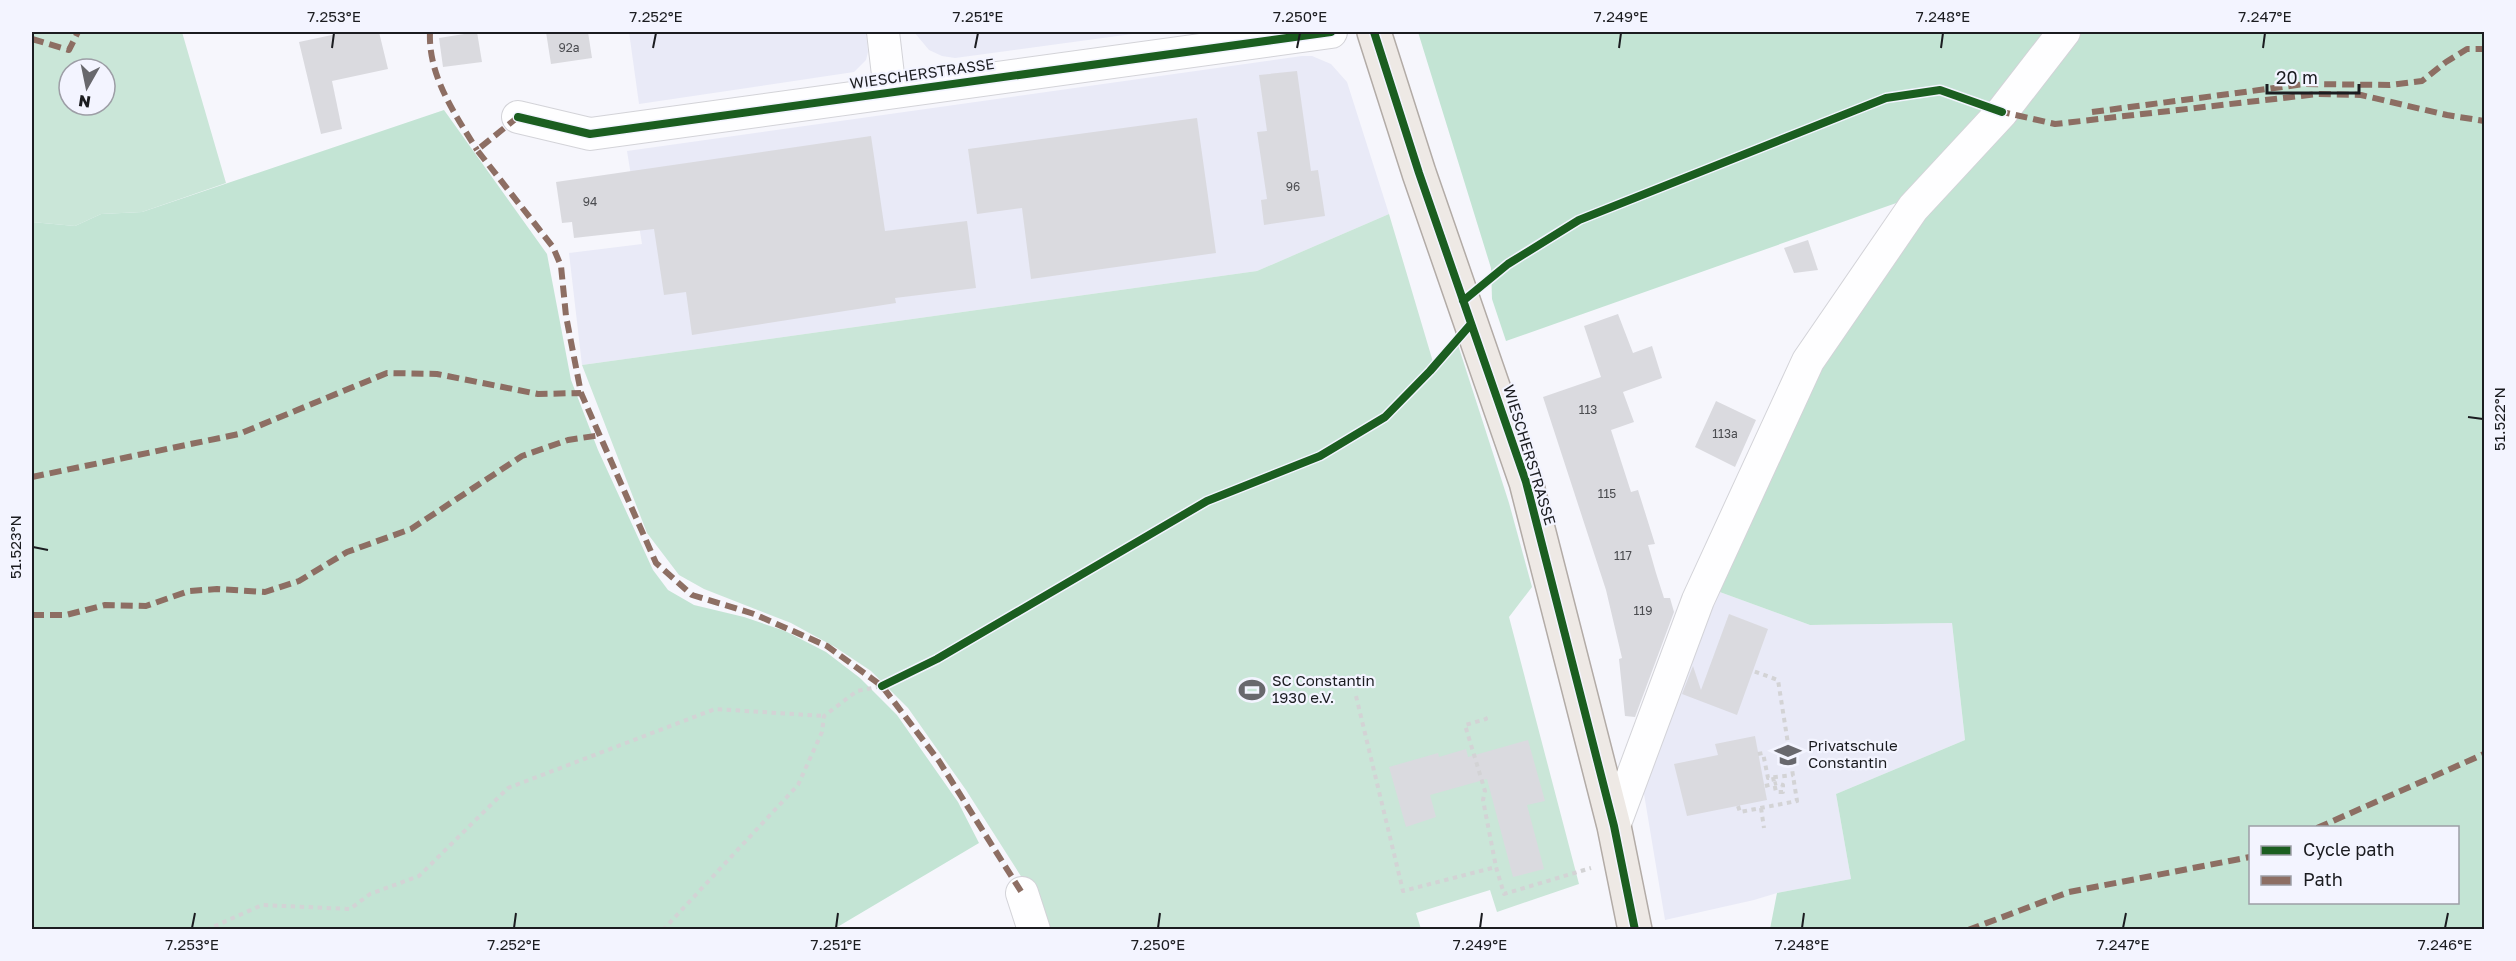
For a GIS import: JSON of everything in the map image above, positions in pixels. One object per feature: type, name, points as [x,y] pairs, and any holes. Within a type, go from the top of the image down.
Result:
[{"type":"main road","name":"WIESCHERSTRASSE","points":[[1374,32],[1419,173],[1526,482],[1614,826],[1635,930]]},
{"type":"street","name":"WIESCHERSTRASSE","points":[[883,32],[890,92]]},
{"type":"street","name":"WIESCHERSTRASSE","points":[[518,117],[590,134],[890,92],[1158,43],[1331,32]]},
{"type":"street","points":[[1614,826],[1698,600],[1808,361],[1913,208],[2002,112],[2064,32]]},
{"type":"street","points":[[1022,893],[1034,930]]},
{"type":"path","points":[[1738,806],[1740,812],[1797,801],[1778,680],[1753,671]]},
{"type":"path","points":[[206,930],[262,905],[350,909],[370,894],[419,876],[508,788],[716,709],[824,716],[857,691],[882,686]]},
{"type":"path","points":[[1356,696],[1402,891],[1496,867]]},
{"type":"path","points":[[663,930],[798,785],[822,732],[824,716]]},
{"type":"path","points":[[1485,717],[1486,719],[1465,724],[1485,791],[1483,800],[1496,867],[1504,894],[1621,860]]},
{"type":"path","points":[[1758,754],[1763,753],[1768,778],[1793,775]]},
{"type":"path","points":[[1764,786],[1778,783],[1783,785],[1783,792],[1776,792],[1774,789],[1773,777]]},
{"type":"path","points":[[1761,808],[1764,828]]},
{"type":"shaded area","points":[[629,32],[869,32],[866,33],[868,52],[866,60],[854,72],[639,104]]},
{"type":"shaded area","points":[[914,32],[1147,32],[955,58],[942,56],[929,50]]},
{"type":"shaded area","points":[[1312,56],[1331,64],[1347,82],[1389,214],[1257,271],[582,365],[569,253],[642,244],[627,151]]},
{"type":"shaded area","name":"Privatschule Constantin","points":[[1717,591],[1810,625],[1952,623],[1965,740],[1836,794],[1851,879],[1777,893],[1665,920],[1640,770]]},
{"type":"green space","points":[[32,32],[182,32],[226,183],[142,212],[101,214],[75,226],[32,222]]},
{"type":"green space","points":[[1418,32],[2484,32],[2484,929],[1770,929],[1777,893],[1851,879],[1836,794],[1965,740],[1952,623],[1810,625],[1717,591],[1815,364],[1919,195],[1506,341],[1492,299],[1491,268]]},
{"type":"green space","points":[[444,110],[547,254],[571,380],[598,450],[653,570],[668,590],[694,605],[744,617],[785,631],[826,652],[860,678],[897,715],[958,802],[979,843],[834,929],[32,929],[32,222],[75,226],[101,214],[142,212]]},
{"type":"green space","points":[[1389,214],[1436,372],[1454,346],[1458,345],[1509,503],[1532,587],[1509,617],[1579,884],[1497,912],[1490,890],[1416,913],[1421,929],[1048,929],[1024,881],[966,790],[908,708],[871,671],[835,647],[791,623],[704,589],[679,575],[647,533],[582,365],[1257,271]]},
{"type":"building","points":[[346,32],[379,32],[388,69],[332,81],[342,129],[321,134],[299,42]]},
{"type":"building","points":[[477,32],[482,62],[443,67],[439,38]]},
{"type":"building","points":[[546,32],[588,32],[592,58],[551,64]]},
{"type":"building","points":[[1297,71],[1311,171],[1318,170],[1325,216],[1264,225],[1261,200],[1267,199],[1257,132],[1267,131],[1259,75]]},
{"type":"building","points":[[1197,118],[1216,253],[1031,279],[1022,208],[977,214],[968,149]]},
{"type":"building","points":[[871,136],[885,231],[967,221],[976,288],[895,298],[896,303],[692,335],[686,292],[664,295],[654,229],[574,238],[572,222],[562,223],[556,182]]},
{"type":"building","points":[[1808,240],[1818,270],[1794,273],[1784,248]]},
{"type":"building","points":[[1618,314],[1633,353],[1652,346],[1662,378],[1623,392],[1634,422],[1611,430],[1631,492],[1638,490],[1655,544],[1648,545],[1656,573],[1664,598],[1670,598],[1674,612],[1635,717],[1625,716],[1619,659],[1622,658],[1606,590],[1543,397],[1601,377],[1584,326]]},
{"type":"building","points":[[1716,401],[1756,420],[1735,467],[1695,447]]},
{"type":"building","points":[[1729,614],[1768,629],[1737,715],[1682,694],[1693,666],[1701,690]]},
{"type":"building","points":[[1755,736],[1767,800],[1687,816],[1674,764],[1718,755],[1715,744]]},
{"type":"building","points":[[1528,740],[1545,801],[1527,805],[1544,869],[1513,877],[1487,779],[1430,795],[1436,817],[1406,827],[1389,767],[1438,753],[1439,757],[1466,749],[1468,757]]},
{"type":"marked path","points":[[32,39],[69,50],[78,32]]},
{"type":"marked path","points":[[430,32],[433,64],[438,79],[477,150]]},
{"type":"marked path","points":[[2092,112],[2305,84],[2390,85],[2422,81],[2467,49],[2484,49]]},
{"type":"marked path","points":[[1998,111],[2055,124],[2318,94],[2361,95],[2484,121]]},
{"type":"marked path","points":[[518,117],[477,150],[553,247],[561,266],[566,316],[581,393],[656,563],[692,595],[754,614],[827,646],[882,686],[939,761],[1022,893]]},
{"type":"marked path","points":[[32,477],[239,434],[387,373],[437,374],[538,394],[581,393]]},
{"type":"marked path","points":[[32,615],[66,615],[105,605],[146,606],[189,591],[217,589],[265,592],[299,581],[347,552],[411,529],[522,456],[568,440],[601,435]]},
{"type":"marked path","points":[[2322,826],[2484,754]]},
{"type":"marked path","points":[[1968,930],[2069,892],[2249,857]]},
{"type":"cycle path","points":[[518,117],[590,134],[1331,32]]},
{"type":"cycle path","points":[[1374,32],[1419,173],[1526,482],[1614,826],[1635,930]]},
{"type":"cycle path","points":[[1463,301],[1508,264],[1579,220],[1886,98],[1940,90],[2002,112]]},
{"type":"cycle path","points":[[882,686],[937,659],[1207,501],[1320,456],[1385,417],[1430,371],[1471,324]]},
{"type":"place","name":"SC Constantin 1930 e.V.","points":[[1252,690]]},
{"type":"place","name":"Privatschule Constantin","points":[[1788,755]]}]
